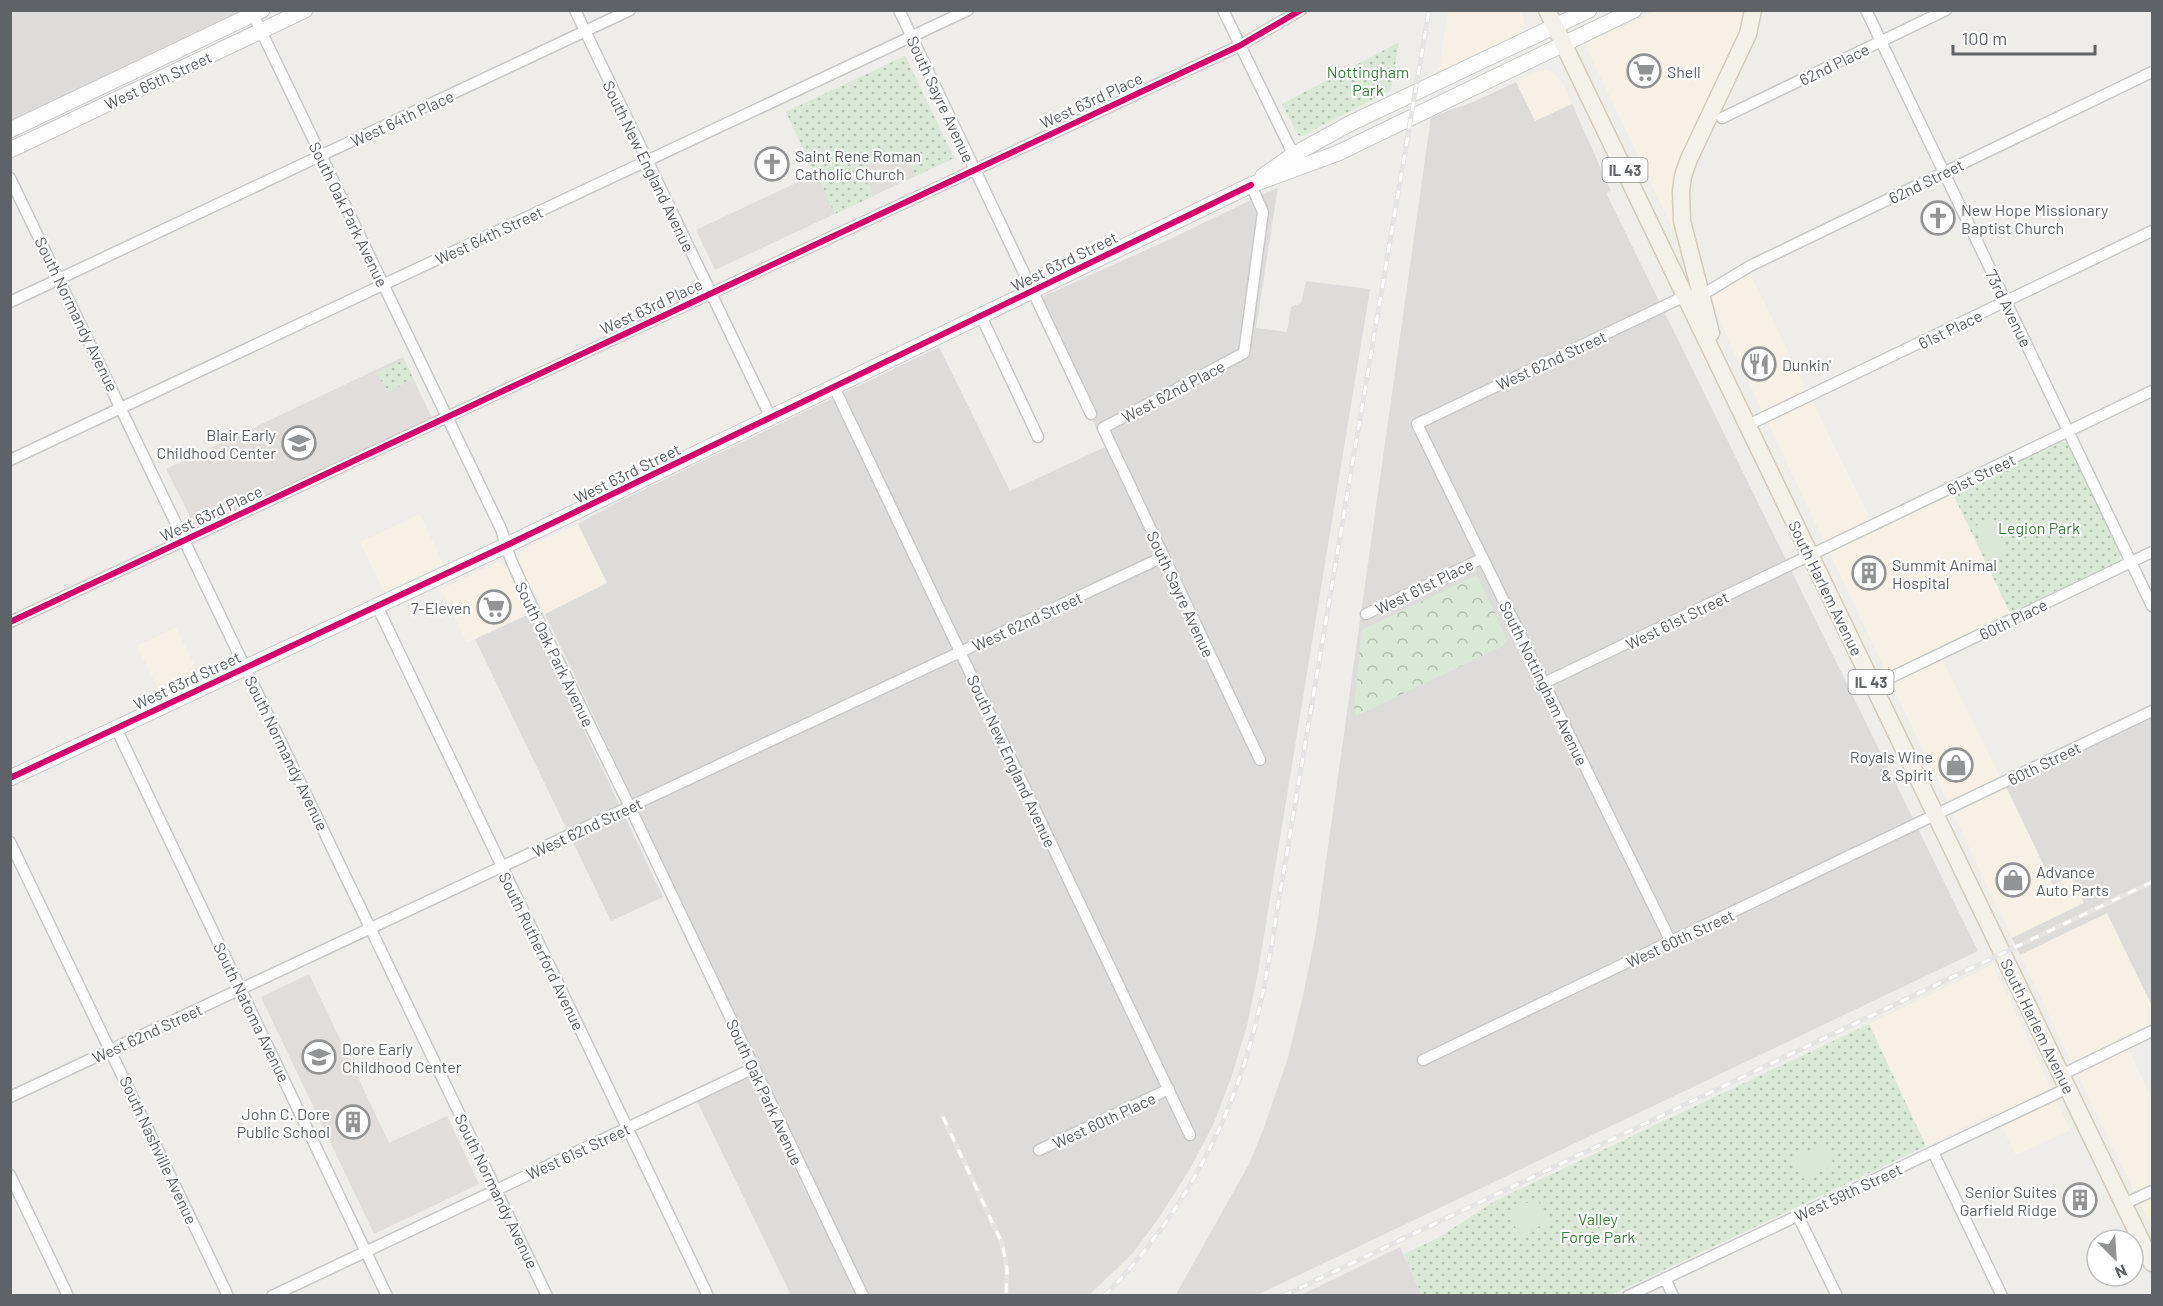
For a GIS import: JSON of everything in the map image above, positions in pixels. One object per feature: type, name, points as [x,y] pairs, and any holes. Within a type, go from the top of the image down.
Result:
[{"type":"main road","name":"West 65th Street","points":[[10,150],[305,10]]},
{"type":"main road","name":"IL 43","points":[[1547,10],[1694,295]]},
{"type":"main road","name":"West 63rd Street","points":[[10,778],[505,546],[1251,185],[1296,162],[1350,124],[1589,10]]},
{"type":"main road","name":"West 63rd Street","points":[[1296,162],[1338,153],[1635,10]]},
{"type":"main road","points":[[1694,295],[1680,207],[1683,176],[1706,120],[1748,34],[1753,10]]},
{"type":"main road","name":"West 65th Street","points":[[10,130],[256,12]]},
{"type":"main road","name":"South Harlem Avenue","points":[[1694,295],[1720,369],[2152,1263]]},
{"type":"street","name":"South New England Avenue","points":[[575,10],[771,418]]},
{"type":"street","name":"West 64th Place","points":[[10,302],[630,10]]},
{"type":"street","name":"South Sayre Avenue","points":[[899,10],[1092,414]]},
{"type":"street","name":"West 64th Street","points":[[10,460],[968,10]]},
{"type":"street","points":[[1223,10],[1296,162]]},
{"type":"street","name":"West 63rd Place","points":[[10,622],[1239,46],[1301,10]]},
{"type":"street","name":"73rd Avenue","points":[[1866,10],[2152,606]]},
{"type":"street","name":"62nd Place","points":[[1722,118],[1946,10]]},
{"type":"street","name":"South Oak Park Avenue","points":[[256,12],[261,31],[501,530],[505,546],[535,613],[863,1296]]},
{"type":"street","name":"62nd Street","points":[[1694,295],[2152,72]]},
{"type":"street","name":"South Normandy Avenue","points":[[10,177],[547,1296]]},
{"type":"street","name":"West 62nd Place","points":[[1103,428],[1244,353],[1263,212],[1251,185]]},
{"type":"street","name":"61st Place","points":[[1748,425],[2152,231]]},
{"type":"street","name":"West 62nd Street","points":[[1417,424],[1694,295]]},
{"type":"street","points":[[981,316],[1038,437]]},
{"type":"street","name":"South New England Avenue","points":[[834,387],[1190,1135]]},
{"type":"street","name":"61st Street","points":[[1810,556],[2152,392]]},
{"type":"street","name":"South Nottingham Avenue","points":[[1417,424],[1671,942]]},
{"type":"street","name":"South Sayre Avenue","points":[[1103,428],[1260,760]]},
{"type":"street","name":"60th Place","points":[[1873,686],[2152,552]]},
{"type":"street","name":"West 61st Street","points":[[1544,683],[1810,556]]},
{"type":"street","name":"West 62nd Street","points":[[10,1097],[1163,557]]},
{"type":"street","name":"West 61st Place","points":[[1366,614],[1483,558]]},
{"type":"street","name":"South Rutherford Avenue","points":[[377,606],[708,1296]]},
{"type":"street","name":"60th Street","points":[[1936,816],[2152,711]]},
{"type":"street","name":"South Natoma Avenue","points":[[116,728],[387,1296]]},
{"type":"street","name":"West 60th Street","points":[[1424,1060],[1936,816]]},
{"type":"street","name":"South Nashville Avenue","points":[[10,842],[228,1296]]},
{"type":"street","name":"West 59th Street","points":[[1628,1296],[1933,1152],[2152,1031]]},
{"type":"street","name":"West 61st Street","points":[[272,1296],[754,1068]]},
{"type":"street","name":"West 60th Place","points":[[1039,1150],[1168,1089]]},
{"type":"street","points":[[1933,1152],[2002,1296]]},
{"type":"street","points":[[10,1174],[68,1296]]},
{"type":"street","points":[[2124,1204],[2152,1191]]},
{"type":"street","points":[[1798,1215],[1837,1296]]},
{"type":"street","points":[[1665,1278],[1673,1296]]},
{"type":"shaded area","points":[[11,11],[249,11],[11,124]]},
{"type":"shaded area","points":[[1448,11],[1521,11],[1524,19],[1518,35],[1438,75]]},
{"type":"shaded area","points":[[1655,11],[1745,11],[1744,20],[1715,89],[1675,199],[1677,238],[1585,44]]},
{"type":"shaded area","points":[[905,56],[954,158],[715,270],[696,230],[815,174],[786,112]]},
{"type":"shaded area","points":[[1546,70],[1555,74],[1563,84],[1572,104],[1535,122],[1516,82],[1535,72]]},
{"type":"shaded area","points":[[1516,82],[1535,121],[1572,104],[1611,191],[1606,193],[1978,951],[1257,1295],[1175,1296],[1249,1164],[1288,1058],[1304,991],[1316,932],[1431,117],[1473,102]]},
{"type":"shaded area","points":[[1278,187],[1256,328],[1287,332],[1291,307],[1301,303],[1306,281],[1370,289],[1258,972],[1247,1026],[1231,1078],[1214,1123],[1190,1169],[1158,1219],[1133,1253],[1089,1295],[869,1295],[545,614],[607,583],[578,524],[614,504],[939,347],[1010,491],[1105,447],[1035,300]]},
{"type":"shaded area","points":[[1747,268],[1876,531],[1953,494],[2010,613],[1937,649],[2053,884],[2071,876],[2084,903],[2012,938],[1728,339],[1708,288]]},
{"type":"shaded area","name":"Blair Early Childhood Center","points":[[403,357],[432,418],[196,528],[166,469]]},
{"type":"shaded area","points":[[420,514],[443,564],[384,592],[360,542]]},
{"type":"shaded area","points":[[578,524],[607,583],[545,614],[519,563],[519,555],[525,548]]},
{"type":"shaded area","points":[[496,563],[505,565],[529,614],[467,643],[441,589]]},
{"type":"shaded area","points":[[529,614],[663,897],[611,921],[475,639]]},
{"type":"shaded area","points":[[176,627],[201,679],[162,697],[137,646]]},
{"type":"shaded area","points":[[2152,713],[2152,1006],[2107,913],[2020,955],[2012,938],[2084,903],[2071,876],[2053,885],[2005,784]]},
{"type":"shaded area","points":[[2107,913],[2152,1006],[2152,1024],[2123,1038],[2152,1099],[2152,1228],[2020,955]]},
{"type":"shaded area","points":[[1993,965],[2070,1130],[2016,1155],[1995,1113],[1926,1146],[1869,1024]]},
{"type":"shaded area","name":"Dore Early Childhood Center","points":[[309,974],[389,1143],[447,1116],[479,1184],[374,1234],[261,997]]},
{"type":"shaded area","points":[[748,1072],[856,1295],[791,1295],[695,1097]]},
{"type":"shaded area","points":[[1400,1247],[1422,1295],[1299,1296]]},
{"type":"green space","name":"Nottingham Park","points":[[1399,42],[1391,90],[1302,136],[1298,135],[1282,104]]},
{"type":"green space","points":[[905,56],[954,158],[915,176],[903,150],[861,169],[874,196],[835,214],[786,112]]},
{"type":"green space","points":[[404,360],[412,376],[410,381],[387,392],[377,372]]},
{"type":"green space","name":"Legion Park","points":[[2065,442],[2070,447],[2120,551],[2120,558],[2115,563],[2010,613],[1953,494]]},
{"type":"green space","points":[[1992,517],[2008,551],[1990,560],[1974,527]]},
{"type":"green space","points":[[1475,576],[1478,577],[1507,640],[1503,646],[1356,716],[1354,709],[1362,630]]},
{"type":"green space","name":"Valley Forge Park","points":[[1869,1024],[1926,1146],[1611,1295],[1422,1295],[1404,1254],[1438,1238],[1495,1201]]},
{"type":"green space","points":[[1824,1144],[1834,1165],[1804,1179],[1793,1158]]},
{"type":"green space","points":[[1537,1198],[1548,1222],[1520,1236],[1508,1212]]},
{"type":"railway","points":[[1104,1296],[1153,1240],[1194,1178],[1227,1111],[1256,1023],[1271,948],[1429,10]]},
{"type":"railway","points":[[1283,1296],[2152,882]]},
{"type":"railway","points":[[943,1117],[1002,1243],[1007,1269],[1006,1296]]},
{"type":"cycle path","points":[[10,622],[1239,46],[1301,10]]},
{"type":"cycle path","points":[[10,778],[505,546],[1251,185]]},
{"type":"place","name":"Shell","points":[[1644,71]]},
{"type":"place","name":"Saint Rene Roman Catholic Church","points":[[772,164]]},
{"type":"place","name":"New Hope Missionary Baptist Church","points":[[1938,218]]},
{"type":"place","name":"Dunkin'","points":[[1759,364]]},
{"type":"place","name":"Blair Early Childhood Center","points":[[299,443]]},
{"type":"place","name":"Summit Animal Hospital","points":[[1869,573]]},
{"type":"place","name":"7-Eleven","points":[[494,607]]},
{"type":"place","name":"Royals Wine & Spirit","points":[[1956,765]]},
{"type":"place","name":"Advance Auto Parts","points":[[2013,880]]},
{"type":"place","name":"Dore Early Childhood Center","points":[[319,1057]]},
{"type":"place","name":"John C. Dore Public School","points":[[353,1122]]},
{"type":"place","name":"Senior Suites Garfield Ridge","points":[[2080,1200]]}]
